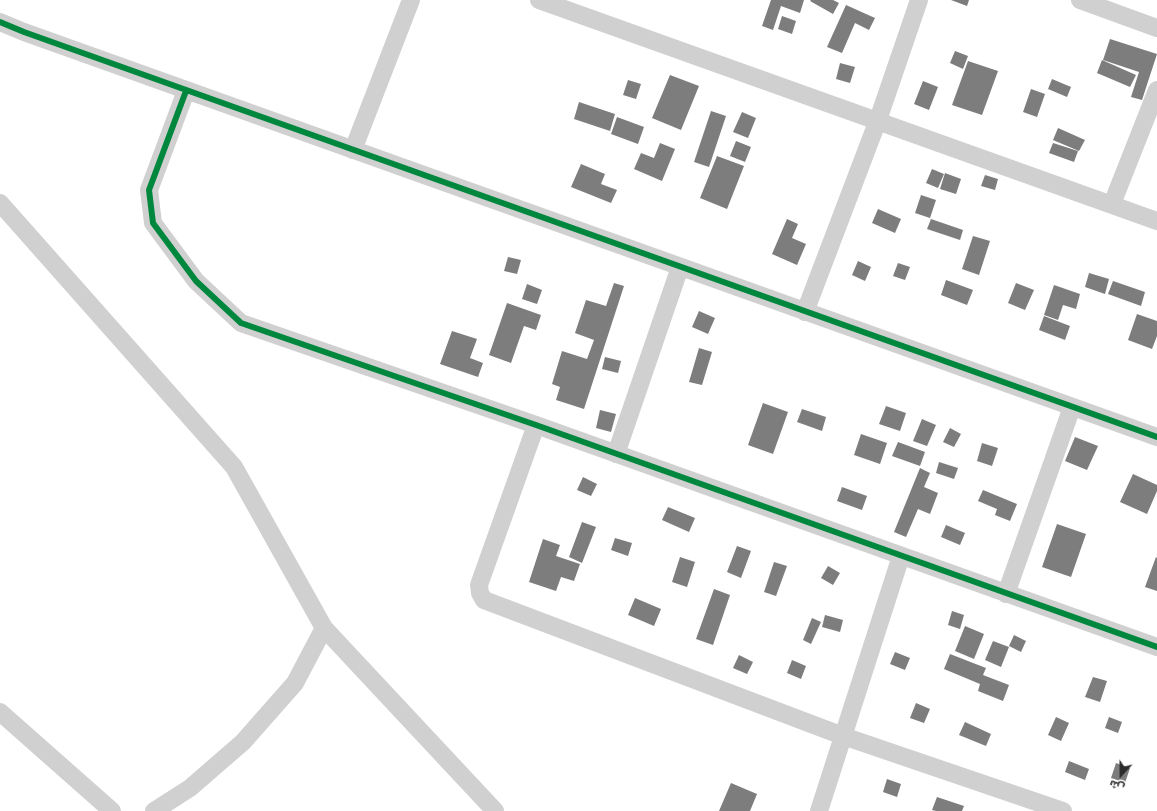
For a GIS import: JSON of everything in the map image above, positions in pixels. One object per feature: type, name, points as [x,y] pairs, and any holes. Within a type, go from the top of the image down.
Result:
[{"type":"street","points":[[353,150],[411,0]]},
{"type":"street","points":[[539,0],[1157,221]]},
{"type":"street","points":[[806,312],[878,120],[919,0]]},
{"type":"street","points":[[1080,0],[1157,28]]},
{"type":"street","points":[[0,22],[24,32],[1157,437]]},
{"type":"street","points":[[186,90],[149,190],[153,223],[196,281],[241,323],[536,425],[1157,647]]},
{"type":"street","points":[[1112,204],[1157,90]]},
{"type":"street","points":[[0,203],[234,468],[324,628],[494,811]]},
{"type":"street","points":[[616,454],[680,266]]},
{"type":"street","points":[[1006,594],[1072,407]]},
{"type":"street","points":[[536,425],[479,585],[480,593],[484,600],[842,736],[1063,811]]},
{"type":"street","points":[[819,811],[900,556]]},
{"type":"street","points":[[154,811],[190,788],[243,742],[295,683],[324,628]]},
{"type":"street","points":[[0,712],[112,811]]},
{"type":"building","points":[[771,0],[804,0],[800,13],[781,6],[773,30],[762,26]]},
{"type":"building","points":[[833,0],[839,3],[833,14],[810,1]]},
{"type":"building","points":[[951,0],[969,0],[967,6]]},
{"type":"building","points":[[846,5],[875,18],[869,30],[855,23],[842,53],[827,47]]},
{"type":"building","points":[[782,16],[796,21],[792,34],[778,29]]},
{"type":"building","points":[[1110,39],[1157,54],[1142,100],[1131,97],[1139,72],[1103,60]]},
{"type":"building","points":[[955,51],[968,56],[963,69],[950,63]]},
{"type":"building","points":[[1102,60],[1136,75],[1130,87],[1097,73]]},
{"type":"building","points":[[968,61],[998,71],[982,115],[952,105]]},
{"type":"building","points":[[840,63],[855,67],[850,83],[836,79]]},
{"type":"building","points":[[670,75],[699,86],[681,130],[652,118]]},
{"type":"building","points":[[1052,79],[1071,87],[1067,97],[1048,89]]},
{"type":"building","points":[[628,80],[641,84],[636,99],[623,95]]},
{"type":"building","points":[[923,81],[938,87],[929,110],[914,104]]},
{"type":"building","points":[[1031,89],[1045,94],[1037,117],[1023,112]]},
{"type":"building","points":[[579,102],[615,114],[610,131],[574,119]]},
{"type":"building","points":[[711,111],[726,116],[709,167],[694,162]]},
{"type":"building","points":[[742,112],[756,118],[748,138],[733,132]]},
{"type":"building","points":[[617,117],[644,127],[638,144],[611,134]]},
{"type":"building","points":[[1058,128],[1085,140],[1079,151],[1053,140]]},
{"type":"building","points":[[736,141],[751,147],[745,162],[730,156]]},
{"type":"building","points":[[660,143],[675,149],[662,181],[634,169],[641,153],[654,158]]},
{"type":"building","points":[[1053,143],[1078,151],[1074,162],[1049,153]]},
{"type":"building","points":[[717,156],[744,166],[727,209],[700,198]]},
{"type":"building","points":[[581,164],[605,174],[601,184],[617,190],[611,203],[571,187]]},
{"type":"building","points":[[932,169],[944,174],[938,188],[926,183]]},
{"type":"building","points":[[945,173],[961,179],[956,194],[940,189]]},
{"type":"building","points":[[985,175],[998,179],[995,190],[981,186]]},
{"type":"building","points":[[921,195],[936,200],[930,218],[915,213]]},
{"type":"building","points":[[878,209],[901,219],[895,233],[872,223]]},
{"type":"building","points":[[787,219],[798,224],[792,238],[806,244],[797,265],[772,254]]},
{"type":"building","points":[[931,219],[963,230],[960,240],[927,229]]},
{"type":"building","points":[[973,236],[990,241],[979,275],[962,269]]},
{"type":"building","points":[[508,257],[521,260],[517,274],[504,271]]},
{"type":"building","points":[[858,261],[871,267],[865,281],[852,275]]},
{"type":"building","points":[[898,263],[910,267],[905,280],[893,276]]},
{"type":"building","points":[[1089,273],[1109,279],[1105,294],[1085,287]]},
{"type":"building","points":[[946,280],[973,290],[967,305],[941,295]]},
{"type":"building","points":[[1113,281],[1145,292],[1141,306],[1108,294]]},
{"type":"building","points":[[614,283],[624,286],[584,409],[556,400],[560,387],[552,384],[562,351],[587,359],[594,340],[575,333],[586,300],[606,306]]},
{"type":"building","points":[[1016,283],[1034,290],[1025,310],[1008,303]]},
{"type":"building","points":[[527,284],[542,290],[537,304],[522,299]]},
{"type":"building","points":[[1054,285],[1080,294],[1076,309],[1063,305],[1058,320],[1044,315]]},
{"type":"building","points":[[507,303],[541,315],[536,330],[524,326],[511,363],[489,355]]},
{"type":"building","points":[[699,311],[715,318],[708,334],[692,327]]},
{"type":"building","points":[[1137,314],[1157,321],[1157,336],[1152,349],[1128,340]]},
{"type":"building","points":[[1044,316],[1070,326],[1065,340],[1039,330]]},
{"type":"building","points":[[452,331],[477,339],[470,358],[483,363],[478,377],[440,364]]},
{"type":"building","points":[[699,348],[712,352],[702,385],[689,382]]},
{"type":"building","points":[[605,357],[621,361],[618,373],[602,369]]},
{"type":"building","points":[[763,403],[788,412],[773,454],[748,445]]},
{"type":"building","points":[[886,406],[906,413],[900,431],[879,424]]},
{"type":"building","points":[[802,409],[826,417],[822,431],[797,422]]},
{"type":"building","points":[[600,410],[616,414],[611,432],[596,428]]},
{"type":"building","points":[[922,419],[936,425],[927,446],[913,441]]},
{"type":"building","points":[[950,428],[961,434],[954,447],[943,442]]},
{"type":"building","points":[[861,434],[887,443],[880,464],[854,455]]},
{"type":"building","points":[[1075,437],[1098,446],[1087,470],[1065,461]]},
{"type":"building","points":[[898,442],[925,452],[920,466],[892,456]]},
{"type":"building","points":[[982,443],[998,448],[992,466],[977,461]]},
{"type":"building","points":[[939,462],[958,468],[954,479],[936,473]]},
{"type":"building","points":[[920,468],[930,473],[924,487],[938,493],[930,514],[918,509],[906,537],[894,532]]},
{"type":"building","points":[[1133,474],[1157,485],[1157,491],[1147,514],[1120,502]]},
{"type":"building","points":[[583,477],[597,484],[591,496],[577,490]]},
{"type":"building","points":[[842,487],[867,496],[862,510],[837,501]]},
{"type":"building","points":[[983,490],[1017,504],[1010,521],[995,515],[997,509],[978,501]]},
{"type":"building","points":[[668,507],[695,518],[689,532],[662,520]]},
{"type":"building","points":[[582,522],[596,527],[582,563],[569,557]]},
{"type":"building","points":[[1057,524],[1086,534],[1071,577],[1042,567]]},
{"type":"building","points":[[946,525],[965,533],[960,545],[941,537]]},
{"type":"building","points":[[615,538],[632,543],[628,556],[611,550]]},
{"type":"building","points":[[543,539],[560,545],[556,556],[580,564],[574,581],[561,577],[556,591],[529,582]]},
{"type":"building","points":[[737,546],[751,551],[741,578],[727,572]]},
{"type":"building","points":[[680,557],[695,562],[687,587],[672,582]]},
{"type":"building","points":[[1156,557],[1157,558],[1157,591],[1145,587]]},
{"type":"building","points":[[774,562],[787,566],[776,596],[764,592]]},
{"type":"building","points":[[828,566],[840,573],[833,585],[821,578]]},
{"type":"building","points":[[714,589],[730,595],[713,645],[696,639]]},
{"type":"building","points":[[635,598],[661,609],[654,626],[628,615]]},
{"type":"building","points":[[952,611],[964,615],[960,629],[948,625]]},
{"type":"building","points":[[825,615],[843,620],[840,632],[822,627]]},
{"type":"building","points":[[812,618],[821,622],[811,644],[803,640]]},
{"type":"building","points":[[965,626],[984,634],[974,659],[955,651]]},
{"type":"building","points":[[1014,635],[1026,641],[1021,652],[1009,646]]},
{"type":"building","points":[[993,641],[1009,647],[1001,667],[985,660]]},
{"type":"building","points":[[895,652],[910,658],[905,670],[890,664]]},
{"type":"building","points":[[950,654],[986,668],[983,675],[1009,685],[1003,701],[978,691],[980,684],[944,669]]},
{"type":"building","points":[[739,655],[753,662],[747,674],[733,668]]},
{"type":"building","points":[[792,660],[806,666],[801,679],[787,673]]},
{"type":"building","points":[[1093,677],[1107,681],[1100,702],[1085,697]]},
{"type":"building","points":[[916,703],[930,709],[924,723],[910,718]]},
{"type":"building","points":[[1056,717],[1069,723],[1061,741],[1048,735]]},
{"type":"building","points":[[1109,717],[1122,722],[1118,733],[1105,728]]},
{"type":"building","points":[[965,722],[991,734],[986,746],[959,735]]},
{"type":"building","points":[[1069,761],[1089,769],[1085,780],[1065,772]]},
{"type":"building","points":[[1116,763],[1130,768],[1125,783],[1111,778]]},
{"type":"building","points":[[887,779],[901,784],[897,797],[883,792]]},
{"type":"building","points":[[731,783],[757,794],[750,811],[719,811]]},
{"type":"building","points":[[937,797],[964,806],[962,811],[932,810]]},
{"type":"cycle path","points":[[0,22],[24,32],[1157,437]]},
{"type":"cycle path","points":[[186,91],[149,190],[153,223],[196,281],[241,323],[536,425],[1157,647]]}]
